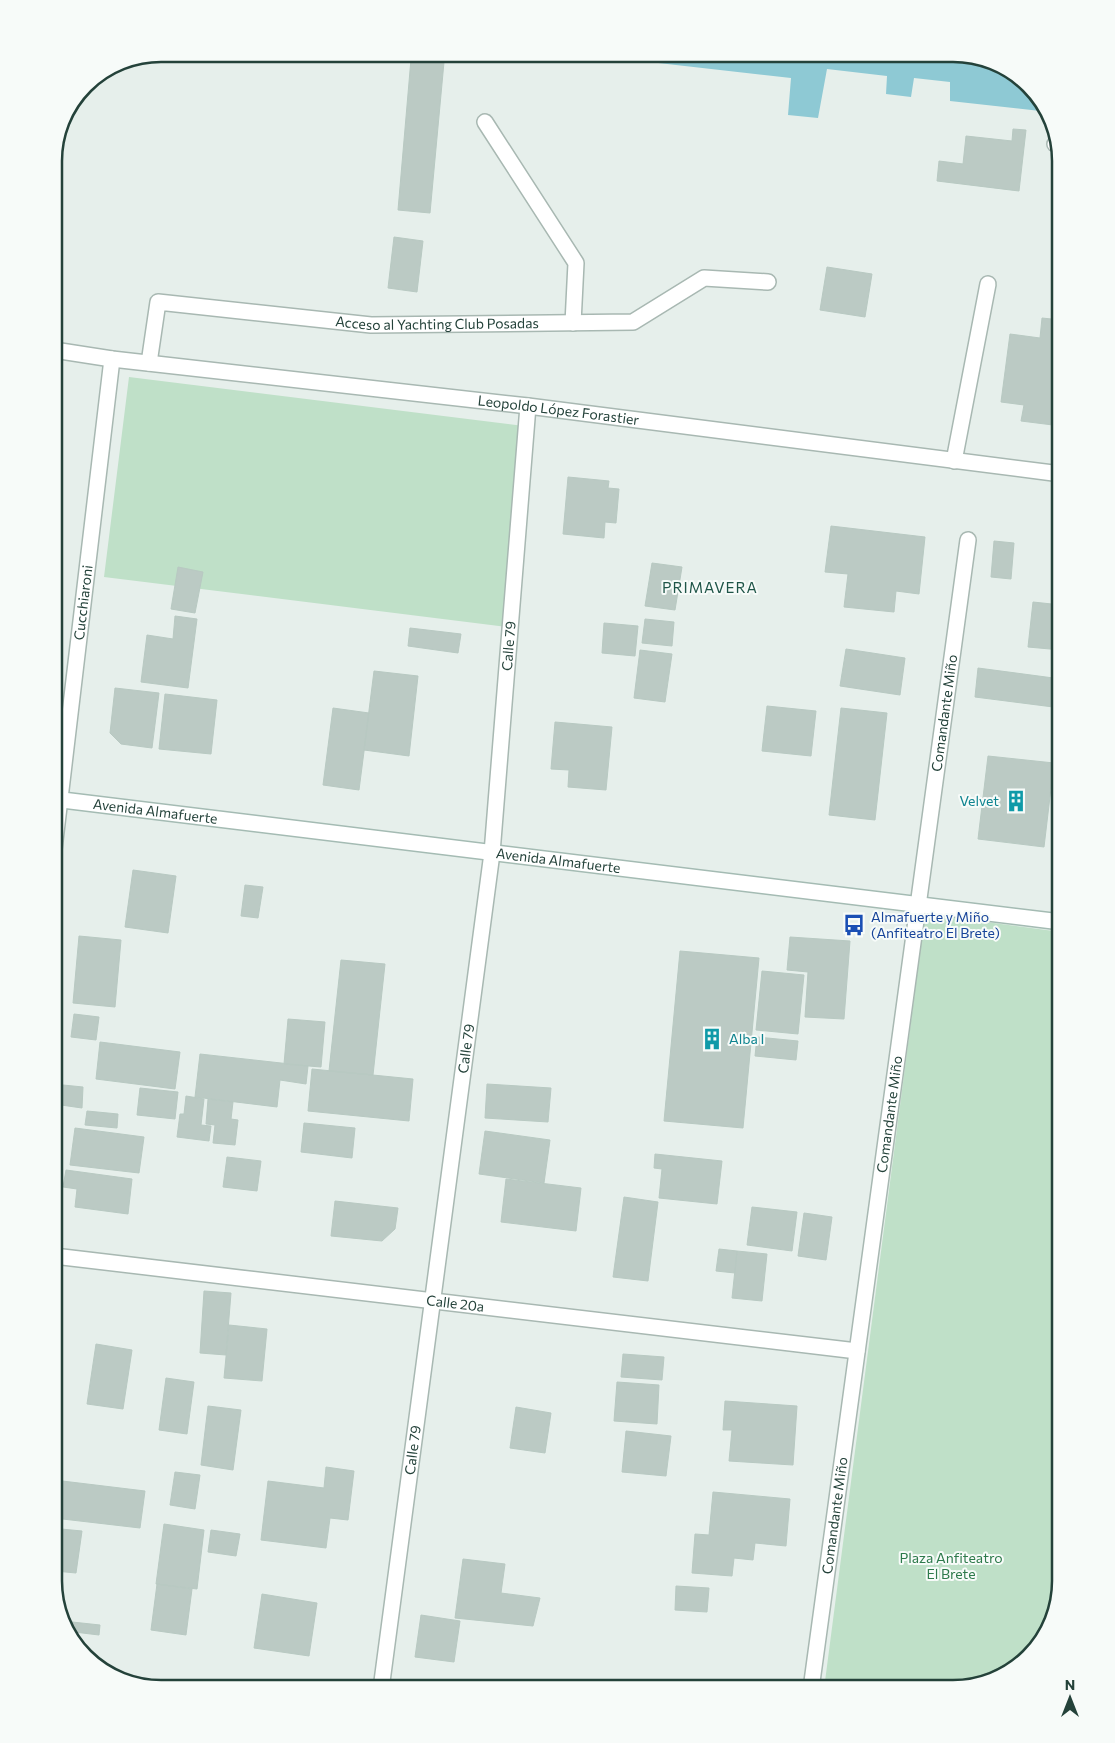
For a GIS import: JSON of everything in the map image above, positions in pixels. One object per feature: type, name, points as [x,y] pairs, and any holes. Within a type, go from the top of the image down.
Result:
[{"type":"street","points":[[484,122],[576,264],[573,323]]},
{"type":"street","name":"Acceso al Yachting Club Posadas","points":[[149,363],[158,302],[371,325],[633,322],[704,278],[768,282]]},
{"type":"street","points":[[954,461],[988,284]]},
{"type":"street","name":"Leopoldo López Forastier","points":[[63,351],[149,363],[528,406],[1052,473]]},
{"type":"street","name":"Cucchiaroni","points":[[63,754],[112,358]]},
{"type":"street","name":"Calle 79","points":[[382,1680],[492,853],[528,406]]},
{"type":"street","name":"Comandante Miño","points":[[812,1680],[968,540]]},
{"type":"street","name":"Avenida Almafuerte","points":[[63,800],[1052,921]]},
{"type":"street","name":"Calle 20a","points":[[62,1257],[857,1351]]},
{"type":"green space","points":[[129,377],[532,427],[507,627],[104,577]]},
{"type":"green space","name":"Plaza Anfiteatro El Brete","points":[[925,914],[1052,931],[1052,1594],[1049,1607],[1036,1637],[1019,1656],[1009,1664],[979,1677],[966,1680],[825,1680]]},
{"type":"water","points":[[655,63],[973,64],[1009,79],[1028,96],[1038,111],[950,101],[950,82],[914,78],[911,97],[886,94],[887,76],[827,69],[818,118],[788,115],[791,78]]},
{"type":"building","points":[[411,62],[444,62],[430,213],[398,210]]},
{"type":"building","points":[[1013,129],[1026,130],[1019,191],[937,181],[939,161],[963,164],[966,136],[1012,141]]},
{"type":"building","points":[[394,237],[423,241],[417,292],[388,288]]},
{"type":"building","points":[[827,267],[872,274],[865,317],[820,310]]},
{"type":"building","points":[[1042,318],[1052,319],[1052,425],[1021,421],[1024,405],[1001,402],[1010,334],[1040,338]]},
{"type":"building","points":[[568,477],[609,481],[608,488],[619,489],[616,523],[605,522],[604,538],[563,534]]},
{"type":"building","points":[[831,526],[925,537],[919,594],[896,591],[894,612],[844,607],[848,574],[825,572]]},
{"type":"building","points":[[994,541],[1014,543],[1011,579],[991,577]]},
{"type":"building","points":[[652,563],[682,567],[675,610],[645,606]]},
{"type":"building","points":[[178,567],[203,572],[195,613],[171,609]]},
{"type":"building","points":[[1033,602],[1052,604],[1052,649],[1028,647]]},
{"type":"building","points":[[175,616],[197,619],[188,688],[141,682],[147,635],[173,639]]},
{"type":"building","points":[[645,619],[674,622],[672,646],[642,643]]},
{"type":"building","points":[[604,623],[638,626],[635,656],[602,653]]},
{"type":"building","points":[[410,628],[461,634],[458,653],[408,646]]},
{"type":"building","points":[[846,649],[905,658],[900,695],[840,686]]},
{"type":"building","points":[[640,650],[672,654],[665,702],[634,698]]},
{"type":"building","points":[[978,668],[1052,678],[1052,707],[975,697]]},
{"type":"building","points":[[374,671],[418,676],[409,756],[364,750]]},
{"type":"building","points":[[115,688],[159,693],[152,748],[121,744],[110,733]]},
{"type":"building","points":[[165,694],[217,700],[211,754],[159,749]]},
{"type":"building","points":[[767,706],[816,711],[811,756],[762,751]]},
{"type":"building","points":[[333,708],[369,713],[359,790],[323,785]]},
{"type":"building","points":[[841,708],[887,713],[875,820],[829,815]]},
{"type":"building","points":[[555,722],[612,727],[606,790],[568,787],[569,770],[551,769]]},
{"type":"building","name":"Velvet","points":[[988,756],[1052,763],[1052,780],[1044,847],[978,839]]},
{"type":"building","points":[[133,870],[176,876],[168,933],[125,927]]},
{"type":"building","points":[[245,885],[263,887],[258,918],[241,916]]},
{"type":"building","points":[[79,936],[121,940],[115,1007],[73,1003]]},
{"type":"building","points":[[790,937],[850,941],[844,1019],[805,1017],[808,972],[787,970]]},
{"type":"building","name":"Alba I","points":[[680,951],[759,958],[743,1128],[664,1121]]},
{"type":"building","points":[[341,960],[385,964],[373,1075],[329,1071]]},
{"type":"building","points":[[762,971],[804,975],[798,1034],[756,1030]]},
{"type":"building","points":[[74,1014],[99,1017],[96,1040],[71,1037]]},
{"type":"building","points":[[288,1019],[325,1022],[321,1067],[284,1064]]},
{"type":"building","points":[[757,1037],[798,1041],[796,1060],[755,1056]]},
{"type":"building","points":[[100,1042],[180,1052],[175,1089],[96,1079]]},
{"type":"building","points":[[200,1054],[308,1066],[306,1084],[280,1080],[277,1107],[195,1097]]},
{"type":"building","points":[[312,1069],[413,1079],[409,1121],[308,1111]]},
{"type":"building","points":[[487,1084],[551,1088],[548,1122],[485,1118]]},
{"type":"building","points":[[63,1085],[83,1087],[82,1108],[62,1105]]},
{"type":"building","points":[[140,1088],[178,1092],[175,1119],[137,1115]]},
{"type":"building","points":[[186,1096],[204,1099],[201,1125],[211,1126],[209,1141],[177,1137],[180,1114],[184,1114]]},
{"type":"building","points":[[208,1099],[233,1102],[231,1119],[238,1120],[235,1145],[213,1143],[215,1125],[206,1124]]},
{"type":"building","points":[[87,1111],[118,1114],[117,1128],[85,1125]]},
{"type":"building","points":[[304,1123],[355,1128],[352,1158],[301,1152]]},
{"type":"building","points":[[75,1128],[144,1137],[139,1173],[70,1165]]},
{"type":"building","points":[[485,1131],[550,1140],[544,1183],[479,1174]]},
{"type":"building","points":[[655,1154],[722,1161],[717,1204],[659,1198],[662,1169],[654,1168]]},
{"type":"building","points":[[227,1157],[261,1161],[257,1191],[223,1187]]},
{"type":"building","points":[[66,1170],[132,1179],[128,1214],[75,1207],[77,1189],[63,1187]]},
{"type":"building","points":[[506,1179],[581,1188],[576,1231],[501,1222]]},
{"type":"building","points":[[624,1197],[658,1202],[648,1281],[613,1277]]},
{"type":"building","points":[[335,1201],[398,1208],[395,1229],[382,1241],[331,1236]]},
{"type":"building","points":[[752,1207],[797,1212],[792,1251],[747,1245]]},
{"type":"building","points":[[804,1213],[832,1217],[826,1260],[798,1256]]},
{"type":"building","points":[[719,1249],[737,1251],[735,1273],[716,1271]]},
{"type":"building","points":[[737,1251],[767,1254],[762,1301],[732,1298]]},
{"type":"building","points":[[204,1291],[231,1293],[226,1355],[200,1353]]},
{"type":"building","points":[[229,1325],[267,1329],[262,1381],[224,1378]]},
{"type":"building","points":[[96,1344],[132,1350],[123,1409],[87,1404]]},
{"type":"building","points":[[623,1354],[664,1357],[662,1380],[621,1377]]},
{"type":"building","points":[[166,1378],[194,1382],[187,1434],[159,1430]]},
{"type":"building","points":[[617,1382],[659,1385],[657,1424],[614,1421]]},
{"type":"building","points":[[725,1401],[797,1406],[793,1465],[729,1461],[732,1430],[723,1430]]},
{"type":"building","points":[[208,1406],[241,1410],[233,1470],[201,1465]]},
{"type":"building","points":[[516,1407],[551,1413],[545,1453],[510,1448]]},
{"type":"building","points":[[626,1431],[671,1436],[666,1476],[622,1472]]},
{"type":"building","points":[[326,1467],[354,1471],[348,1520],[330,1518],[326,1548],[261,1540],[268,1481],[324,1488]]},
{"type":"building","points":[[175,1472],[200,1475],[195,1509],[170,1505]]},
{"type":"building","points":[[62,1481],[145,1491],[140,1528],[62,1519]]},
{"type":"building","points":[[713,1492],[790,1499],[786,1546],[755,1543],[753,1560],[734,1558],[732,1576],[692,1573],[695,1534],[709,1535]]},
{"type":"building","points":[[164,1524],[204,1530],[197,1589],[156,1584]]},
{"type":"building","points":[[62,1529],[82,1531],[76,1573],[62,1572]]},
{"type":"building","points":[[211,1530],[240,1534],[236,1556],[208,1552]]},
{"type":"building","points":[[463,1559],[505,1564],[501,1593],[540,1598],[533,1626],[455,1618]]},
{"type":"building","points":[[157,1584],[192,1589],[186,1635],[151,1630]]},
{"type":"building","points":[[676,1586],[709,1588],[707,1612],[675,1610]]},
{"type":"building","points":[[262,1594],[317,1603],[309,1656],[254,1648]]},
{"type":"building","points":[[421,1615],[460,1621],[454,1662],[415,1657]]},
{"type":"building","points":[[72,1622],[100,1625],[99,1635],[77,1632]]},
{"type":"place","name":"Velvet","points":[[1016,801]]},
{"type":"place","name":"Almafuerte y Miño (Anfiteatro El Brete)","points":[[854,925]]},
{"type":"place","name":"Alba I","points":[[712,1039]]},
{"type":"district","name":"PRIMAVERA","points":[[710,588]]}]
